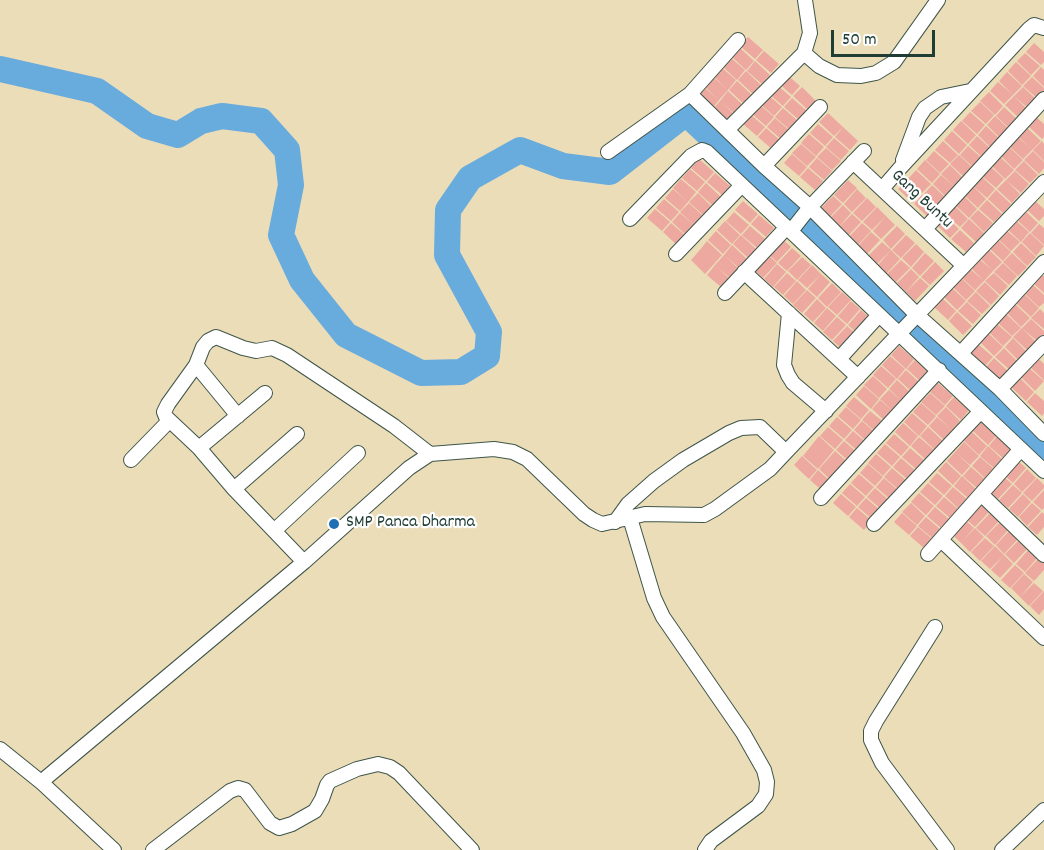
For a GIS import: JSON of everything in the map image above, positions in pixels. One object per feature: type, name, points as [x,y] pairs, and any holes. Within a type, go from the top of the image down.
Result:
[{"type":"street","points":[[727,130],[804,53],[810,33],[805,0]]},
{"type":"street","points":[[804,53],[819,66],[837,75],[861,76],[876,73],[894,62],[938,0]]},
{"type":"street","points":[[882,189],[1029,29],[1039,25],[1044,28]]},
{"type":"street","points":[[608,152],[690,94],[738,40]]},
{"type":"street","points":[[900,167],[919,117],[925,108],[941,97],[970,91]]},
{"type":"street","points":[[690,94],[807,211],[1043,431]]},
{"type":"street","points":[[925,229],[1044,99]]},
{"type":"street","points":[[764,166],[820,107]]},
{"type":"street","points":[[630,219],[696,152],[702,150],[707,152],[1044,471]]},
{"type":"street","points":[[724,293],[790,229],[864,151]]},
{"type":"street","name":"Gang Buntu","points":[[854,162],[963,265]]},
{"type":"street","points":[[41,782],[304,562],[409,468],[430,454],[494,449],[513,452],[527,459],[592,520],[602,524],[658,513],[704,515],[715,509],[786,452],[1044,182]]},
{"type":"street","points":[[676,254],[742,185]]},
{"type":"street","points":[[961,353],[1044,262]]},
{"type":"street","points":[[744,272],[858,377]]},
{"type":"street","points":[[789,313],[784,365],[793,382],[826,411]]},
{"type":"street","points":[[839,359],[879,315]]},
{"type":"street","points":[[304,562],[234,489],[199,448],[169,422],[164,412],[196,365],[208,341],[216,337],[243,348],[256,351],[272,348],[286,355],[394,426],[430,454]]},
{"type":"street","points":[[1000,389],[1044,343]]},
{"type":"street","points":[[196,365],[238,416]]},
{"type":"street","points":[[821,498],[939,370]]},
{"type":"street","points":[[199,448],[265,393]]},
{"type":"street","points":[[874,525],[981,411]]},
{"type":"street","points":[[131,460],[169,422]]},
{"type":"street","points":[[615,522],[628,504],[654,481],[683,460],[741,428],[760,427],[786,452]]},
{"type":"street","points":[[234,489],[297,434]]},
{"type":"street","points":[[928,554],[1021,449]]},
{"type":"street","points":[[275,530],[358,453]]},
{"type":"street","points":[[981,494],[1044,555]]},
{"type":"street","points":[[630,518],[654,598],[663,617],[743,733],[764,770],[767,782],[766,794],[758,806],[711,841],[705,850]]},
{"type":"street","points":[[941,540],[1044,638]]},
{"type":"street","points":[[935,627],[876,722],[871,731],[870,740],[882,763],[947,850]]},
{"type":"street","points":[[0,749],[41,782],[114,850]]},
{"type":"street","points":[[153,850],[230,791],[238,788],[245,789],[270,823],[279,828],[292,824],[315,811],[330,781],[357,769],[378,764],[390,766],[399,773],[472,850]]},
{"type":"street","points":[[1002,850],[1044,810]]},
{"type":"building","points":[[748,37],[763,50],[755,59],[740,46]]},
{"type":"building","points":[[1034,43],[1044,52],[1044,62],[1041,65],[1026,52]]},
{"type":"building","points":[[739,47],[754,61],[746,70],[731,56]]},
{"type":"building","points":[[764,51],[779,64],[771,73],[756,60]]},
{"type":"building","points":[[1025,53],[1040,66],[1031,75],[1017,61]]},
{"type":"building","points":[[730,57],[745,70],[737,80],[722,66]]},
{"type":"building","points":[[755,61],[770,75],[762,84],[747,71]]},
{"type":"building","points":[[1016,62],[1031,76],[1022,85],[1008,71]]},
{"type":"building","points":[[721,67],[736,80],[728,90],[713,76]]},
{"type":"building","points":[[1041,67],[1044,70],[1044,87],[1033,76]]},
{"type":"building","points":[[746,71],[761,85],[753,94],[738,80]]},
{"type":"building","points":[[1007,72],[1022,86],[1013,95],[999,81]]},
{"type":"building","points":[[785,73],[800,86],[792,95],[777,82]]},
{"type":"building","points":[[713,77],[728,90],[719,100],[704,86]]},
{"type":"building","points":[[1032,77],[1044,88],[1044,93],[1038,99],[1023,86]]},
{"type":"building","points":[[737,81],[752,95],[744,104],[729,90]]},
{"type":"building","points":[[998,82],[1013,95],[1004,104],[990,91]]},
{"type":"building","points":[[776,84],[791,97],[783,106],[768,93]]},
{"type":"building","points":[[704,87],[719,100],[711,110],[696,96]]},
{"type":"building","points":[[802,87],[816,101],[808,110],[793,96]]},
{"type":"building","points":[[1023,87],[1037,100],[1029,109],[1014,96]]},
{"type":"building","points":[[728,91],[743,105],[735,114],[720,101]]},
{"type":"building","points":[[989,92],[1003,106],[995,115],[980,101]]},
{"type":"building","points":[[767,94],[782,107],[774,116],[759,103]]},
{"type":"building","points":[[1014,96],[1028,110],[1020,119],[1005,105]]},
{"type":"building","points":[[792,98],[807,111],[799,120],[784,107]]},
{"type":"building","points":[[720,101],[735,115],[727,124],[712,110]]},
{"type":"building","points":[[980,102],[994,115],[986,124],[971,111]]},
{"type":"building","points":[[759,104],[774,117],[766,126],[751,113]]},
{"type":"building","points":[[1004,107],[1019,121],[1010,129],[996,116]]},
{"type":"building","points":[[783,108],[798,121],[790,130],[775,117]]},
{"type":"building","points":[[970,112],[985,125],[977,134],[962,121]]},
{"type":"building","points":[[828,113],[843,127],[834,136],[819,122]]},
{"type":"building","points":[[750,114],[765,127],[757,136],[742,123]]},
{"type":"building","points":[[995,116],[1010,130],[1001,139],[987,125]]},
{"type":"building","points":[[1036,117],[1044,124],[1042,139],[1027,125]]},
{"type":"building","points":[[775,118],[790,131],[782,140],[767,127]]},
{"type":"building","points":[[961,121],[976,135],[968,144],[953,130]]},
{"type":"building","points":[[818,124],[833,137],[825,146],[810,133]]},
{"type":"building","points":[[986,126],[1001,140],[992,149],[978,135]]},
{"type":"building","points":[[843,127],[858,141],[850,150],[835,137]]},
{"type":"building","points":[[1026,127],[1041,141],[1032,150],[1018,136]]},
{"type":"building","points":[[766,128],[781,141],[773,150],[758,137]]},
{"type":"building","points":[[952,131],[967,145],[959,154],[944,140]]},
{"type":"building","points":[[809,134],[824,147],[816,156],[801,143]]},
{"type":"building","points":[[977,136],[992,150],[983,158],[969,145]]},
{"type":"building","points":[[1017,136],[1032,150],[1023,159],[1009,146]]},
{"type":"building","points":[[834,138],[849,151],[841,160],[826,147]]},
{"type":"building","points":[[943,141],[958,155],[950,163],[935,150]]},
{"type":"building","points":[[1042,141],[1044,144],[1044,161],[1033,150]]},
{"type":"building","points":[[801,144],[816,157],[807,166],[792,153]]},
{"type":"building","points":[[968,146],[983,159],[974,168],[960,155]]},
{"type":"building","points":[[1008,146],[1023,160],[1014,169],[1000,155]]},
{"type":"building","points":[[826,148],[841,161],[832,170],[817,157]]},
{"type":"building","points":[[934,151],[949,164],[940,173],[926,160]]},
{"type":"building","points":[[1033,151],[1044,162],[1044,168],[1039,174],[1024,160]]},
{"type":"building","points":[[792,154],[807,167],[799,176],[784,163]]},
{"type":"building","points":[[959,155],[974,169],[965,178],[950,164]]},
{"type":"building","points":[[999,156],[1014,170],[1005,179],[991,165]]},
{"type":"building","points":[[817,158],[832,171],[824,180],[809,167]]},
{"type":"building","points":[[699,159],[714,172],[706,181],[691,168]]},
{"type":"building","points":[[925,160],[940,174],[932,183],[917,169]]},
{"type":"building","points":[[1024,161],[1038,175],[1030,183],[1015,170]]},
{"type":"building","points":[[950,165],[964,179],[956,188],[941,174]]},
{"type":"building","points":[[990,166],[1004,179],[996,188],[981,175]]},
{"type":"building","points":[[808,168],[823,181],[815,190],[800,177]]},
{"type":"building","points":[[690,169],[705,182],[697,191],[682,178]]},
{"type":"building","points":[[916,170],[931,184],[922,193],[908,179]]},
{"type":"building","points":[[1015,171],[1029,184],[1021,193],[1006,180]]},
{"type":"building","points":[[715,173],[730,186],[722,195],[707,182]]},
{"type":"building","points":[[941,175],[956,188],[947,198],[933,184]]},
{"type":"building","points":[[981,176],[995,189],[987,198],[972,185]]},
{"type":"building","points":[[681,179],[696,192],[688,202],[673,188]]},
{"type":"building","points":[[848,180],[857,188],[843,203],[834,195]]},
{"type":"building","points":[[1006,180],[1020,194],[1012,203],[997,189]]},
{"type":"building","points":[[907,181],[921,194],[913,203],[898,189]]},
{"type":"building","points":[[706,183],[721,197],[713,206],[698,192]]},
{"type":"building","points":[[932,185],[946,198],[938,207],[924,194]]},
{"type":"building","points":[[972,185],[986,199],[978,208],[963,194]]},
{"type":"building","points":[[673,189],[688,202],[680,211],[665,198]]},
{"type":"building","points":[[857,189],[866,198],[852,212],[844,204]]},
{"type":"building","points":[[996,190],[1011,204],[1003,213],[988,199]]},
{"type":"building","points":[[698,193],[712,207],[704,216],[689,202]]},
{"type":"building","points":[[922,195],[937,209],[929,218],[914,204]]},
{"type":"building","points":[[963,195],[977,209],[969,218],[954,204]]},
{"type":"building","points":[[833,196],[842,204],[828,219],[819,210]]},
{"type":"building","points":[[867,198],[876,207],[862,221],[853,213]]},
{"type":"building","points":[[664,199],[679,212],[671,221],[656,208]]},
{"type":"building","points":[[1033,199],[1044,209],[1044,216],[1039,221],[1025,208]]},
{"type":"building","points":[[987,200],[1002,214],[994,222],[979,209]]},
{"type":"building","points":[[743,201],[758,214],[750,223],[735,210]]},
{"type":"building","points":[[689,203],[703,216],[695,226],[680,212]]},
{"type":"building","points":[[843,205],[851,213],[838,228],[829,219]]},
{"type":"building","points":[[954,205],[968,219],[960,227],[945,214]]},
{"type":"building","points":[[877,207],[886,216],[872,230],[863,222]]},
{"type":"building","points":[[655,209],[670,222],[662,231],[647,218]]},
{"type":"building","points":[[1023,209],[1038,223],[1030,232],[1015,218]]},
{"type":"building","points":[[978,210],[993,223],[984,232],[970,218]]},
{"type":"building","points":[[734,212],[749,225],[741,234],[726,221]]},
{"type":"building","points":[[680,213],[695,226],[687,236],[672,222]]},
{"type":"building","points":[[852,214],[861,222],[847,237],[838,228]]},
{"type":"building","points":[[759,215],[774,228],[766,237],[751,224]]},
{"type":"building","points":[[944,215],[959,229],[950,238],[936,224]]},
{"type":"building","points":[[886,216],[895,225],[881,239],[873,231]]},
{"type":"building","points":[[969,219],[984,233],[976,242],[961,228]]},
{"type":"building","points":[[1014,219],[1029,232],[1021,242],[1006,228]]},
{"type":"building","points":[[725,221],[740,235],[732,244],[717,230]]},
{"type":"building","points":[[671,223],[686,236],[678,246],[663,232]]},
{"type":"building","points":[[862,223],[871,231],[857,246],[848,238]]},
{"type":"building","points":[[1039,224],[1044,228],[1044,245],[1031,233]]},
{"type":"building","points":[[750,226],[765,239],[757,248],[742,235]]},
{"type":"building","points":[[897,226],[905,234],[891,249],[883,240]]},
{"type":"building","points":[[1005,229],[1020,242],[1011,251],[997,238]]},
{"type":"building","points":[[960,230],[974,243],[966,252],[951,239]]},
{"type":"building","points":[[716,231],[731,245],[723,254],[708,240]]},
{"type":"building","points":[[871,232],[880,240],[866,255],[858,246]]},
{"type":"building","points":[[1030,233],[1044,246],[1036,256],[1022,242]]},
{"type":"building","points":[[741,235],[756,249],[748,258],[733,244]]},
{"type":"building","points":[[906,235],[915,243],[901,258],[892,250]]},
{"type":"building","points":[[996,238],[1011,252],[1003,261],[988,247]]},
{"type":"building","points":[[782,239],[791,247],[777,262],[768,254]]},
{"type":"building","points":[[707,241],[722,255],[714,264],[699,251]]},
{"type":"building","points":[[882,242],[891,250],[877,264],[868,256]]},
{"type":"building","points":[[1021,243],[1036,257],[1027,266],[1013,252]]},
{"type":"building","points":[[916,244],[924,252],[911,267],[902,258]]},
{"type":"building","points":[[732,245],[747,259],[739,268],[724,255]]},
{"type":"building","points":[[792,248],[801,256],[787,271],[778,263]]},
{"type":"building","points":[[987,248],[1002,262],[993,271],[979,257]]},
{"type":"building","points":[[891,250],[900,259],[886,274],[878,265]]},
{"type":"building","points":[[699,251],[714,264],[705,274],[691,260]]},
{"type":"building","points":[[925,253],[934,261],[920,276],[912,268]]},
{"type":"building","points":[[1012,253],[1027,267],[1018,276],[1003,262]]},
{"type":"building","points":[[724,255],[739,269],[730,278],[715,265]]},
{"type":"building","points":[[768,255],[777,263],[763,278],[754,270]]},
{"type":"building","points":[[802,257],[811,265],[797,280],[788,271]]},
{"type":"building","points":[[978,258],[993,271],[984,281],[970,267]]},
{"type":"building","points":[[901,260],[910,268],[896,282],[887,274]]},
{"type":"building","points":[[935,262],[944,271],[930,285],[921,277]]},
{"type":"building","points":[[1003,263],[1017,276],[1009,285],[994,272]]},
{"type":"building","points":[[777,264],[786,272],[773,287],[764,279]]},
{"type":"building","points":[[715,265],[730,279],[722,288],[707,275]]},
{"type":"building","points":[[812,265],[821,274],[807,288],[798,280]]},
{"type":"building","points":[[969,268],[984,281],[975,290],[961,277]]},
{"type":"building","points":[[911,269],[919,277],[906,292],[897,283]]},
{"type":"building","points":[[787,273],[796,281],[783,295],[774,287]]},
{"type":"building","points":[[994,273],[1008,286],[1000,295],[985,281]]},
{"type":"building","points":[[821,274],[830,282],[817,297],[808,289]]},
{"type":"building","points":[[1042,275],[1044,276],[1044,293],[1034,284]]},
{"type":"building","points":[[960,277],[975,291],[966,300],[952,286]]},
{"type":"building","points":[[920,278],[929,286],[915,301],[906,292]]},
{"type":"building","points":[[797,281],[806,290],[793,304],[784,296]]},
{"type":"building","points":[[985,282],[999,296],[991,305],[976,291]]},
{"type":"building","points":[[832,283],[841,292],[827,307],[818,298]]},
{"type":"building","points":[[1033,285],[1044,295],[1044,303],[1039,307],[1025,294]]},
{"type":"building","points":[[951,287],[966,301],[957,310],[943,296]]},
{"type":"building","points":[[807,290],[816,298],[802,313],[793,305]]},
{"type":"building","points":[[842,292],[851,300],[837,315],[828,307]]},
{"type":"building","points":[[976,292],[990,306],[982,314],[967,301]]},
{"type":"building","points":[[1024,294],[1039,308],[1031,317],[1016,303]]},
{"type":"building","points":[[942,298],[956,311],[948,320],[933,306]]},
{"type":"building","points":[[817,299],[826,308],[813,322],[804,314]]},
{"type":"building","points":[[851,301],[860,309],[847,324],[838,316]]},
{"type":"building","points":[[967,302],[981,315],[973,324],[958,311]]},
{"type":"building","points":[[1015,304],[1030,318],[1021,327],[1007,313]]},
{"type":"building","points":[[827,308],[836,316],[823,331],[814,323]]},
{"type":"building","points":[[1040,309],[1044,313],[1044,329],[1031,318]]},
{"type":"building","points":[[861,310],[870,318],[857,333],[848,325]]},
{"type":"building","points":[[957,312],[972,326],[963,335],[949,321]]},
{"type":"building","points":[[1006,314],[1021,328],[1012,336],[998,323]]},
{"type":"building","points":[[837,317],[846,325],[832,340],[823,332]]},
{"type":"building","points":[[1031,319],[1044,331],[1037,341],[1022,328]]},
{"type":"building","points":[[997,324],[1012,337],[1003,346],[989,332]]},
{"type":"building","points":[[847,326],[856,334],[842,349],[833,341]]},
{"type":"building","points":[[1022,328],[1036,342],[1028,351],[1013,337]]},
{"type":"building","points":[[988,333],[1003,347],[994,356],[980,342]]},
{"type":"building","points":[[1013,338],[1027,352],[1019,361],[1005,347]]},
{"type":"building","points":[[978,344],[993,357],[985,366],[970,353]]},
{"type":"building","points":[[899,346],[914,359],[906,369],[891,355]]},
{"type":"building","points":[[1004,348],[1018,362],[1010,370],[995,357]]},
{"type":"building","points":[[890,356],[905,369],[897,379],[882,365]]},
{"type":"building","points":[[994,358],[1009,372],[1000,381],[986,367]]},
{"type":"building","points":[[1038,358],[1044,364],[1044,380],[1030,367]]},
{"type":"building","points":[[915,360],[930,373],[922,383],[907,369]]},
{"type":"building","points":[[881,366],[896,379],[888,388],[873,375]]},
{"type":"building","points":[[1029,368],[1044,381],[1035,391],[1021,377]]},
{"type":"building","points":[[906,370],[921,384],[913,393],[898,379]]},
{"type":"building","points":[[873,376],[887,389],[879,398],[864,385]]},
{"type":"building","points":[[1020,378],[1034,392],[1026,401],[1011,387]]},
{"type":"building","points":[[897,380],[912,394],[904,403],[889,389]]},
{"type":"building","points":[[938,383],[953,396],[945,405],[930,392]]},
{"type":"building","points":[[864,386],[879,399],[871,409],[856,395]]},
{"type":"building","points":[[889,390],[904,403],[895,413],[880,399]]},
{"type":"building","points":[[930,393],[945,406],[936,415],[921,402]]},
{"type":"building","points":[[1035,393],[1044,401],[1042,416],[1027,402]]},
{"type":"building","points":[[854,397],[869,410],[861,419],[846,406]]},
{"type":"building","points":[[954,397],[969,410],[961,420],[946,406]]},
{"type":"building","points":[[880,400],[895,413],[887,423],[872,409]]},
{"type":"building","points":[[921,403],[936,416],[928,425],[913,412]]},
{"type":"building","points":[[846,407],[861,420],[853,429],[838,416]]},
{"type":"building","points":[[946,407],[960,421],[952,430],[937,416]]},
{"type":"building","points":[[870,411],[886,424],[877,433],[862,420]]},
{"type":"building","points":[[912,413],[927,426],[919,436],[904,422]]},
{"type":"building","points":[[837,417],[852,430],[844,439],[829,426]]},
{"type":"building","points":[[937,417],[952,430],[944,440],[929,426]]},
{"type":"building","points":[[862,421],[877,434],[868,443],[854,430]]},
{"type":"building","points":[[981,422],[996,436],[988,445],[973,431]]},
{"type":"building","points":[[903,423],[918,436],[910,446],[895,432]]},
{"type":"building","points":[[828,427],[843,440],[835,449],[820,436]]},
{"type":"building","points":[[928,427],[943,441],[935,450],[920,436]]},
{"type":"building","points":[[853,431],[868,444],[860,453],[845,440]]},
{"type":"building","points":[[972,432],[987,446],[979,455],[964,441]]},
{"type":"building","points":[[894,434],[909,447],[901,456],[886,443]]},
{"type":"building","points":[[819,436],[834,450],[818,469],[803,456]]},
{"type":"building","points":[[997,436],[1012,450],[1004,459],[989,446]]},
{"type":"building","points":[[919,437],[934,450],[926,460],[911,446]]},
{"type":"building","points":[[844,441],[859,454],[851,463],[836,450]]},
{"type":"building","points":[[964,442],[979,456],[970,465],[955,452]]},
{"type":"building","points":[[885,444],[900,457],[892,466],[877,453]]},
{"type":"building","points":[[988,446],[1003,460],[995,469],[980,456]]},
{"type":"building","points":[[910,448],[925,461],[917,470],[902,457]]},
{"type":"building","points":[[835,451],[850,464],[834,483],[819,469]]},
{"type":"building","points":[[955,452],[970,466],[962,475],[947,461]]},
{"type":"building","points":[[876,454],[891,467],[883,476],[868,463]]},
{"type":"building","points":[[802,456],[817,470],[809,479],[794,465]]},
{"type":"building","points":[[980,457],[995,470],[986,479],[972,466]]},
{"type":"building","points":[[901,458],[916,471],[908,480],[893,467]]},
{"type":"building","points":[[1017,460],[1026,468],[1013,483],[1004,475]]},
{"type":"building","points":[[946,462],[961,476],[953,485],[938,471]]},
{"type":"building","points":[[868,464],[883,477],[875,486],[860,473]]},
{"type":"building","points":[[971,467],[986,480],[978,489],[963,476]]},
{"type":"building","points":[[892,468],[907,481],[899,490],[884,477]]},
{"type":"building","points":[[1027,469],[1036,478],[1022,492],[1014,484]]},
{"type":"building","points":[[818,470],[833,484],[825,493],[810,480]]},
{"type":"building","points":[[937,473],[952,486],[944,495],[929,482]]},
{"type":"building","points":[[859,474],[874,487],[866,496],[851,483]]},
{"type":"building","points":[[962,476],[977,490],[969,499],[954,486]]},
{"type":"building","points":[[1003,476],[1012,484],[998,499],[989,491]]},
{"type":"building","points":[[884,478],[899,491],[891,500],[876,487]]},
{"type":"building","points":[[1037,478],[1044,488],[1032,501],[1023,493]]},
{"type":"building","points":[[928,483],[943,496],[935,505],[920,492]]},
{"type":"building","points":[[850,484],[865,497],[857,506],[842,493]]},
{"type":"building","points":[[1013,485],[1022,493],[1008,508],[999,500]]},
{"type":"building","points":[[953,487],[968,500],[960,510],[945,496]]},
{"type":"building","points":[[875,488],[890,501],[882,510],[867,497]]},
{"type":"building","points":[[1044,490],[1044,508],[1042,510],[1033,502]]},
{"type":"building","points":[[919,493],[934,506],[926,515],[911,502]]},
{"type":"building","points":[[841,494],[856,507],[848,516],[833,503]]},
{"type":"building","points":[[1023,494],[1031,502],[1018,517],[1009,509]]},
{"type":"building","points":[[944,497],[959,510],[951,519],[936,506]]},
{"type":"building","points":[[866,498],[881,511],[873,520],[858,507]]},
{"type":"building","points":[[911,503],[925,516],[917,525],[902,512]]},
{"type":"building","points":[[1032,503],[1041,511],[1027,526],[1019,517]]},
{"type":"building","points":[[980,504],[989,512],[975,527],[966,519]]},
{"type":"building","points":[[935,507],[950,520],[942,529],[927,516]]},
{"type":"building","points":[[857,508],[872,521],[864,530],[849,517]]},
{"type":"building","points":[[1042,512],[1044,527],[1037,535],[1028,527]]},
{"type":"building","points":[[902,513],[917,526],[909,535],[894,522]]},
{"type":"building","points":[[990,513],[999,521],[985,536],[976,528]]},
{"type":"building","points":[[926,517],[941,530],[933,539],[918,526]]},
{"type":"building","points":[[965,520],[974,528],[961,543],[952,534]]},
{"type":"building","points":[[1000,522],[1008,530],[995,545],[986,536]]},
{"type":"building","points":[[918,527],[933,540],[925,549],[910,536]]},
{"type":"building","points":[[975,528],[984,537],[970,552],[961,543]]},
{"type":"building","points":[[1009,531],[1018,539],[1004,554],[996,545]]},
{"type":"building","points":[[985,538],[994,546],[980,561],[971,552]]},
{"type":"building","points":[[1019,540],[1028,548],[1014,563],[1005,554]]},
{"type":"building","points":[[995,546],[1004,555],[990,569],[981,561]]},
{"type":"building","points":[[1029,549],[1038,557],[1025,572],[1016,564]]},
{"type":"building","points":[[1004,555],[1013,564],[1000,578],[991,570]]},
{"type":"building","points":[[1039,558],[1044,563],[1044,570],[1034,581],[1025,573]]},
{"type":"building","points":[[1015,565],[1024,573],[1010,588],[1001,580]]},
{"type":"building","points":[[1024,574],[1033,582],[1020,597],[1011,588]]},
{"type":"building","points":[[1034,583],[1043,591],[1029,606],[1020,597]]},
{"type":"building","points":[[1044,591],[1044,609],[1039,615],[1030,606]]},
{"type":"waterway","points":[[0,69],[97,91],[147,126],[178,135],[201,121],[222,116],[261,121],[287,150],[291,185],[281,235],[302,280],[346,335],[421,373],[461,372],[487,356],[489,332],[447,255],[448,210],[470,178],[520,150],[563,166],[610,172],[686,113],[1044,449]]},
{"type":"place","name":"SMP Panca Dharma","points":[[334,524]]}]
